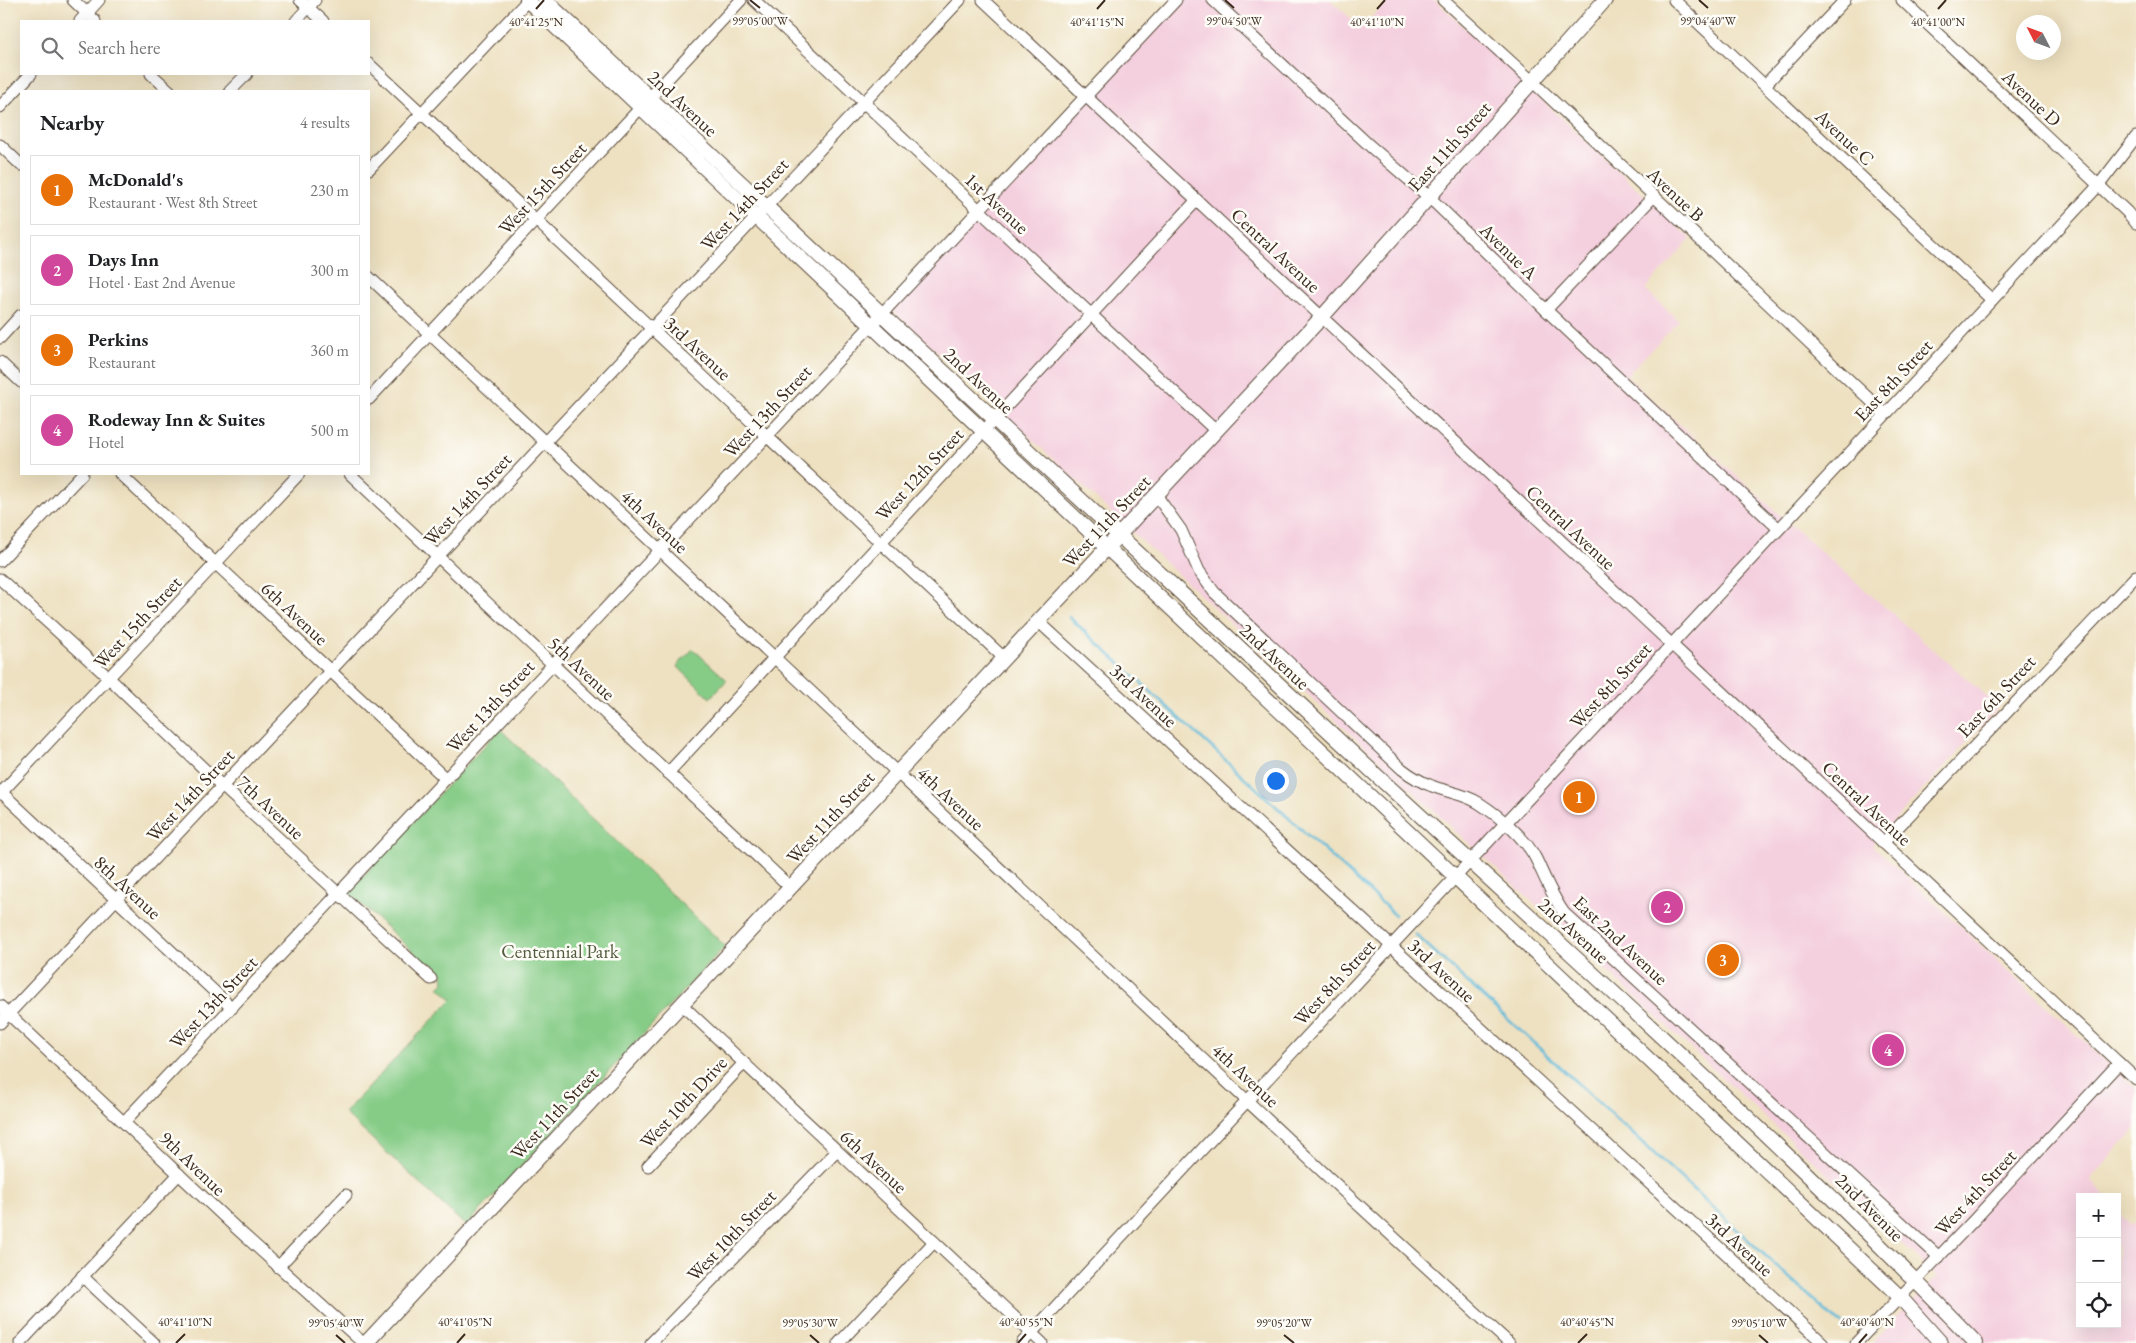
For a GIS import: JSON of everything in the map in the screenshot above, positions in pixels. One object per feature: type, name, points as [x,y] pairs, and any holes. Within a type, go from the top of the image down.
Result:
[{"type":"main road","name":"2nd Avenue","points":[[527,0],[645,103],[877,319],[993,420],[1609,987],[1824,1189],[1976,1343]]},
{"type":"main road","name":"2nd Avenue","points":[[546,0],[645,103]]},
{"type":"main road","name":"East 11th Street","points":[[1322,317],[1605,0]]},
{"type":"main road","name":"West 11th Street","points":[[364,1343],[1322,317]]},
{"type":"main road","name":"2nd Avenue","points":[[877,319],[983,431],[1900,1297],[1941,1343]]},
{"type":"street","points":[[73,0],[87,19],[99,0]]},
{"type":"street","points":[[370,168],[527,0]]},
{"type":"street","name":"West 15th Street","points":[[370,398],[741,0]]},
{"type":"street","name":"1st Avenue","points":[[754,0],[1216,431]]},
{"type":"street","name":"West 14th Street","points":[[3,1014],[116,900],[960,0]]},
{"type":"street","name":"Central Avenue","points":[[983,0],[2136,1079]]},
{"type":"street","name":"West 13th Street","points":[[124,1122],[1176,0]]},
{"type":"street","name":"Avenue A","points":[[1213,0],[1370,146],[1429,197],[1546,310],[1779,528]]},
{"type":"street","name":"Avenue B","points":[[1443,0],[1532,81],[1885,414]]},
{"type":"street","name":"Avenue C","points":[[1674,0],[1992,300]]},
{"type":"street","points":[[1765,85],[1845,0]]},
{"type":"street","name":"Avenue D","points":[[1902,0],[2136,223]]},
{"type":"street","points":[[297,20],[308,2],[322,20]]},
{"type":"street","name":"3rd Avenue","points":[[370,65],[1004,658]]},
{"type":"street","points":[[0,106],[30,75]]},
{"type":"street","points":[[153,75],[169,90]]},
{"type":"street","points":[[231,90],[246,75]]},
{"type":"street","name":"East 8th Street","points":[[1672,644],[2099,186],[2136,137]]},
{"type":"street","points":[[0,145],[20,164]]},
{"type":"street","points":[[1546,310],[1653,197]]},
{"type":"street","name":"West 12th Street","points":[[668,772],[1196,200]]},
{"type":"street","name":"4th Avenue","points":[[370,278],[1340,1188],[1509,1343]]},
{"type":"street","points":[[0,338],[20,316]]},
{"type":"street","points":[[0,362],[20,381]]},
{"type":"street","points":[[0,561],[81,475]]},
{"type":"street","name":"6th Avenue","points":[[121,475],[446,779]]},
{"type":"street","name":"West 15th Street","points":[[0,793],[298,475]]},
{"type":"street","name":"5th Avenue","points":[[351,475],[790,887]]},
{"type":"street","name":"East 2nd Avenue","points":[[1156,495],[1182,530],[1199,571],[1214,592],[1402,769],[1414,778],[1432,786],[1477,802],[1505,824],[1520,838],[1535,858],[1554,900],[1564,913],[1939,1257]]},
{"type":"street","name":"East 6th Street","points":[[1883,843],[2136,576]]},
{"type":"street","name":"7th Avenue","points":[[0,579],[109,678],[430,979]]},
{"type":"street","name":"3rd Avenue","points":[[1038,621],[1823,1343]]},
{"type":"street","name":"West 8th Street","points":[[1022,1343],[1672,644]]},
{"type":"street","name":"8th Avenue","points":[[0,793],[232,1008]]},
{"type":"street","name":"6th Avenue","points":[[681,1004],[1042,1343]]},
{"type":"street","name":"9th Avenue","points":[[3,1014],[124,1122],[278,1267],[364,1343]]},
{"type":"street","name":"West 10th Drive","points":[[648,1166],[744,1063]]},
{"type":"street","name":"West 4th Street","points":[[1856,1343],[1939,1257],[2119,1063]]},
{"type":"street","name":"West 10th Street","points":[[651,1343],[837,1151]]},
{"type":"street","points":[[20,1343],[179,1174]]},
{"type":"street","points":[[278,1267],[346,1195]]},
{"type":"street","points":[[839,1343],[934,1242]]},
{"type":"street","points":[[82,1276],[154,1343]]},
{"type":"shaded area","points":[[1183,0],[1330,0],[1362,28],[1388,0],[1435,0],[1691,239],[1645,289],[1679,321],[1626,376],[1791,525],[1999,707],[1872,845],[2136,1089],[2136,1128],[2090,1179],[2102,1193],[2076,1193],[2076,1328],[2121,1328],[2121,1215],[2131,1226],[2136,1221],[2136,1343],[1872,1343],[1937,1276],[892,310]]},
{"type":"green space","points":[[693,649],[727,680],[710,698],[677,666]]},
{"type":"green space","name":"Centennial Park","points":[[500,729],[725,946],[466,1226],[344,1113],[452,999],[439,987],[444,982],[440,969],[422,960],[348,892]]},
{"type":"waterway","points":[[1069,617],[1395,915]]},
{"type":"waterway","points":[[1415,934],[1831,1316],[1842,1324]]},
{"type":"place","name":"McDonald's","points":[[1579,797]]},
{"type":"place","name":"Days Inn","points":[[1667,907]]},
{"type":"place","name":"Perkins","points":[[1723,960]]},
{"type":"place","name":"Rodeway Inn & Suites","points":[[1888,1050]]}]
